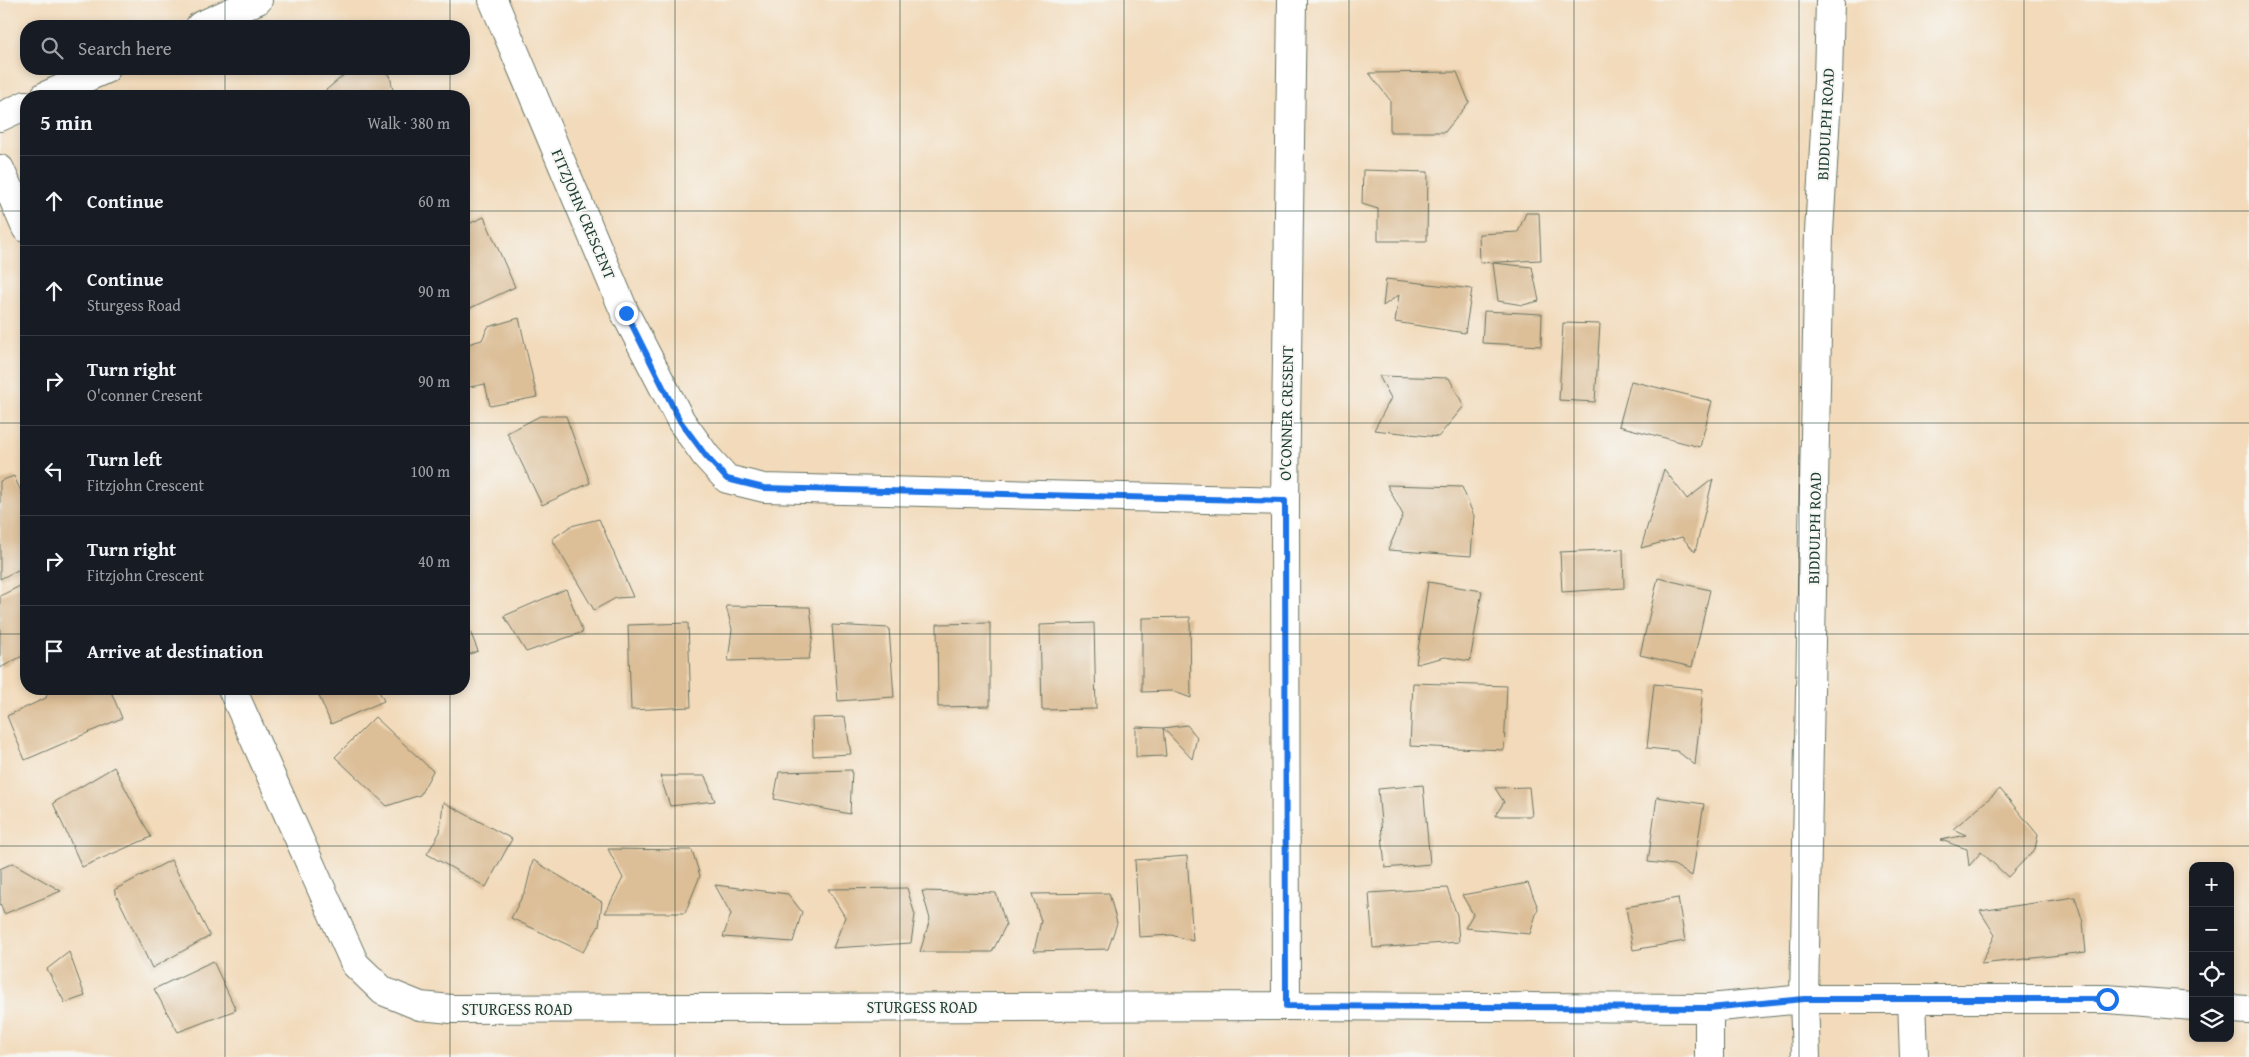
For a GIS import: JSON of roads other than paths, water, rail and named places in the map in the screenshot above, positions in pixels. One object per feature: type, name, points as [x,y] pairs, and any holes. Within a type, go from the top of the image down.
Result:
[{"type":"street","points":[[213,20],[258,0]]},
{"type":"street","name":"FITZJOHN CRESCENT","points":[[494,0],[626,313],[680,421],[706,456],[727,479],[764,488],[1285,501]]},
{"type":"street","name":"O'CONNER CRESENT","points":[[1286,1006],[1285,501],[1292,0]]},
{"type":"street","name":"BIDDULPH ROAD","points":[[1806,1057],[1804,999],[1819,241],[1828,80],[1830,0]]},
{"type":"street","points":[[59,90],[92,75]]},
{"type":"street","points":[[0,117],[20,108]]},
{"type":"street","points":[[0,169],[20,214]]},
{"type":"street","name":"STURGESS ROAD","points":[[235,695],[355,964],[383,991],[420,1006],[460,1009],[1286,1006],[1709,1008],[1804,999],[2107,999],[2189,1006]]},
{"type":"street","points":[[1912,999],[1914,1057]]},
{"type":"street","points":[[1709,1008],[1709,1057]]},
{"type":"street","points":[[2234,1009],[2249,1010]]}]
